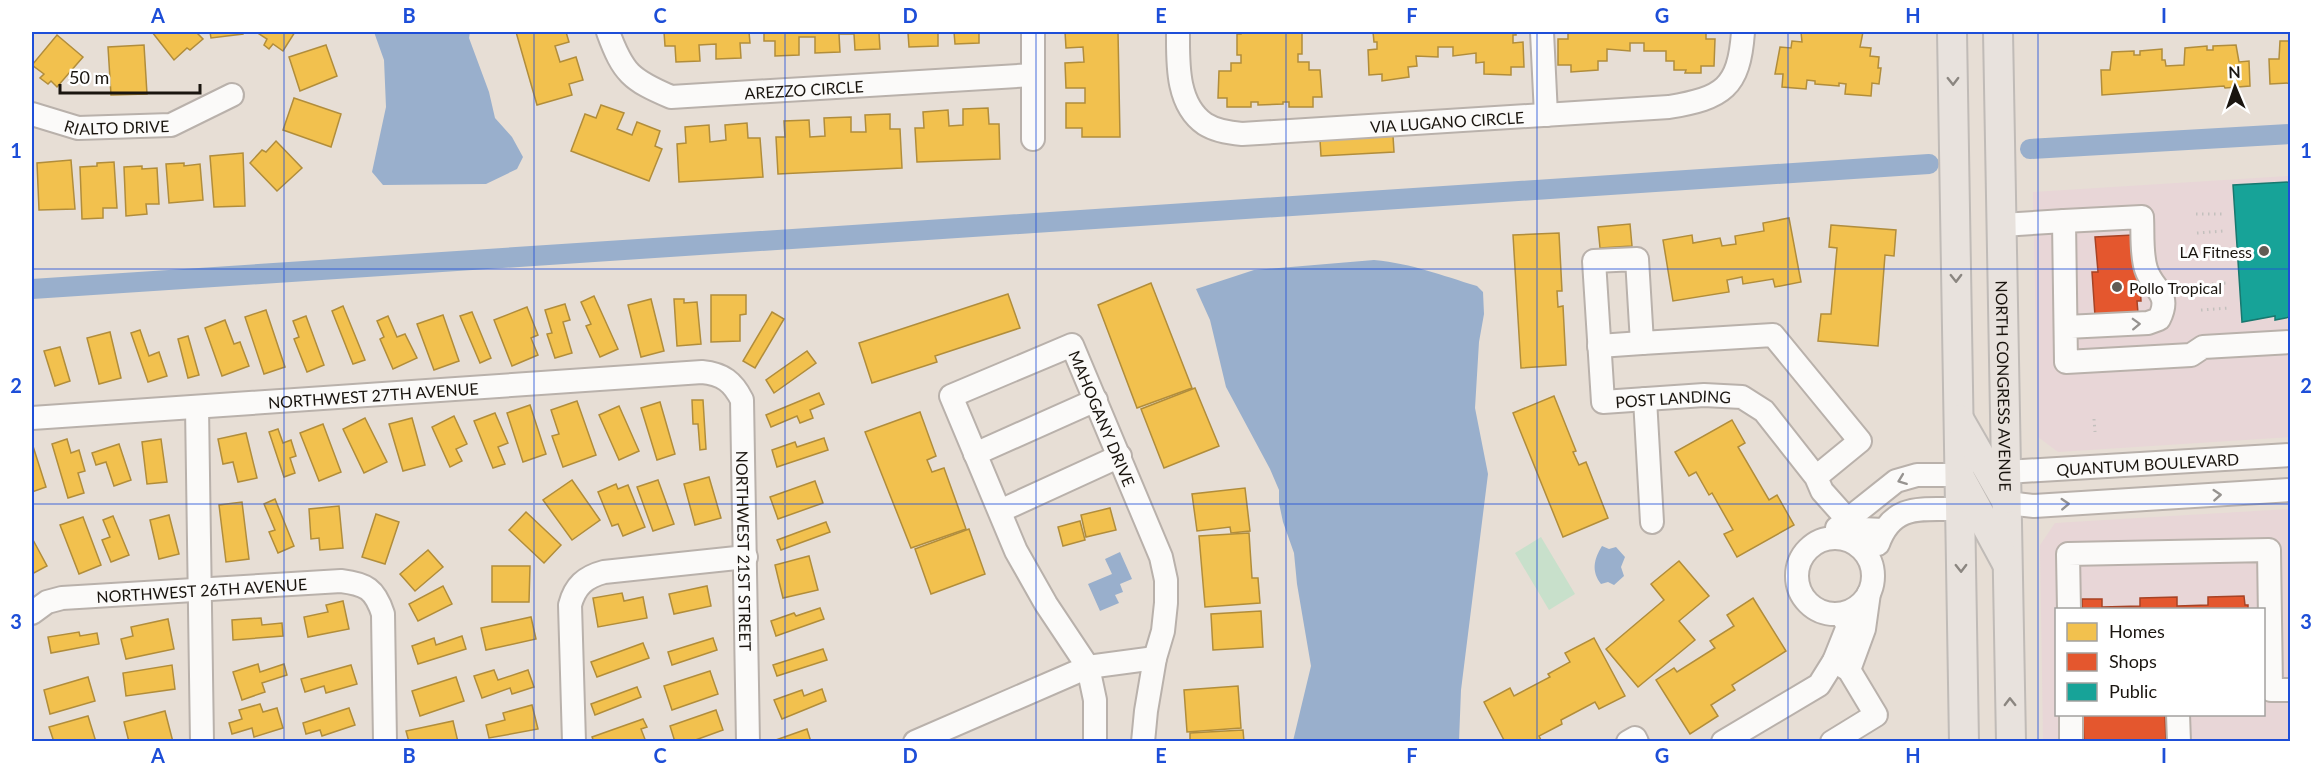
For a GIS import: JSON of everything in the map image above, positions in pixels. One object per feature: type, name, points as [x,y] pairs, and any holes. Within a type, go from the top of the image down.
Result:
[{"type":"main road","points":[[1952,32],[1964,741]]},
{"type":"main road","name":"NORTH CONGRESS AVENUE","points":[[1998,32],[2011,741]]},
{"type":"main road","points":[[1958,417],[2007,503]]},
{"type":"main road","points":[[1959,475],[2008,566]]},
{"type":"street","name":"AREZZO CIRCLE","points":[[608,32],[619,60],[641,84],[671,97],[1033,75]]},
{"type":"street","points":[[1033,32],[1033,139]]},
{"type":"street","name":"VIA LUGANO CIRCLE","points":[[1178,32],[1179,75],[1188,103],[1206,125],[1224,132],[1254,134],[1669,107],[1706,98],[1730,84],[1738,66],[1743,32]]},
{"type":"street","points":[[1542,32],[1546,115]]},
{"type":"street","name":"RIALTO DRIVE","points":[[32,114],[78,128],[171,125],[232,95]]},
{"type":"street","points":[[2002,225],[2142,217],[2146,270],[2154,285],[2163,295],[2165,307],[2159,319],[2148,323],[2066,327]]},
{"type":"street","points":[[2064,221],[2066,362],[2191,355],[2203,347],[2290,342]]},
{"type":"street","points":[[1642,343],[1637,259],[1594,261],[1599,346],[1773,335],[1860,441],[1816,477]]},
{"type":"street","name":"MAHOGANY DRIVE","points":[[1090,739],[1095,700],[1088,667],[1046,604],[1016,550],[951,396],[1072,345],[1161,556],[1166,580],[1162,631],[1155,658],[1143,741]]},
{"type":"street","name":"POST LANDING","points":[[1599,346],[1603,402],[1704,395],[1742,397],[1764,411],[1816,477],[1834,481],[1861,529],[1883,530]]},
{"type":"street","name":"NORTHWEST 27TH AVENUE","points":[[32,418],[691,373],[716,374]]},
{"type":"street","name":"NORTHWEST 21ST STREET","points":[[716,374],[736,388],[742,400],[748,741]]},
{"type":"street","points":[[1645,399],[1652,522]]},
{"type":"street","points":[[975,454],[1096,400]]},
{"type":"street","points":[[196,407],[202,741]]},
{"type":"street","name":"QUANTUM BOULEVARD","points":[[2006,472],[2290,455]]},
{"type":"street","points":[[1000,511],[1120,456]]},
{"type":"street","points":[[1869,593],[1853,610],[1841,614],[1828,614],[1817,610],[1800,592],[1797,580],[1798,568],[1803,556],[1811,547],[1896,481],[1917,475],[1959,475]]},
{"type":"street","name":"QUANTUM BOULEVARD","points":[[2007,503],[2034,506],[2290,490]]},
{"type":"street","points":[[1872,569],[1883,530],[1911,509],[1960,509]]},
{"type":"street","points":[[1723,741],[1819,685],[1841,665],[1864,629],[1873,581],[1868,557],[1854,543],[1833,538],[1820,542]]},
{"type":"street","points":[[2069,608],[2068,554],[2269,550],[2275,690]]},
{"type":"street","points":[[574,741],[570,605],[573,593],[581,582],[591,575],[604,572],[746,557]]},
{"type":"street","name":"NORTHWEST 26TH AVENUE","points":[[32,612],[47,602],[62,598],[201,588],[341,581],[356,583],[373,592],[383,614],[385,741]]},
{"type":"street","points":[[1832,741],[1876,715],[1841,665],[1848,626],[1841,614]]},
{"type":"street","points":[[915,741],[1088,667],[1155,658]]},
{"type":"street","points":[[2071,716],[2072,741]]},
{"type":"street","points":[[2178,716],[2179,741]]},
{"type":"street","points":[[1628,741],[1635,738],[1637,741]]},
{"type":"path","points":[[2196,214],[2223,214]]},
{"type":"path","points":[[2197,233],[2224,231]]},
{"type":"path","points":[[2200,285],[2227,283]]},
{"type":"path","points":[[2201,310],[2229,308]]},
{"type":"path","points":[[2094,419],[2095,432]]},
{"type":"shaded area","points":[[2290,176],[2290,437],[2058,452],[2038,437],[2033,192]]},
{"type":"shaded area","points":[[2290,509],[2290,741],[2043,741],[2040,545],[2055,523]]},
{"type":"green space","points":[[1541,537],[1575,594],[1549,610],[1515,553]]},
{"type":"water","points":[[374,32],[470,32],[469,38],[489,92],[495,118],[512,137],[523,157],[517,169],[486,184],[383,185],[372,172],[386,107],[384,60]]},
{"type":"water","points":[[1374,260],[1427,270],[1477,286],[1483,292],[1484,314],[1479,342],[1475,408],[1488,474],[1461,690],[1459,741],[1293,741],[1311,666],[1294,553],[1283,522],[1279,490],[1226,387],[1210,320],[1196,289],[1254,270]]},
{"type":"water","points":[[1602,546],[1609,549],[1616,547],[1625,557],[1621,567],[1624,576],[1614,585],[1608,582],[1601,584],[1596,574],[1596,560]]},
{"type":"water","points":[[1120,552],[1132,579],[1120,584],[1123,592],[1115,595],[1119,603],[1100,611],[1088,584],[1112,574],[1105,559]]},
{"type":"building: Homes","points":[[152,32],[196,32],[203,39],[190,50],[187,48],[174,60]]},
{"type":"building: Homes","points":[[210,32],[243,32],[243,34],[211,38]]},
{"type":"building: Homes","points":[[256,32],[295,32],[283,51],[273,44],[269,49],[264,45],[267,39]]},
{"type":"building: Homes","points":[[516,32],[566,32],[569,42],[555,46],[560,62],[576,57],[583,80],[569,84],[572,95],[537,105]]},
{"type":"building: Homes","points":[[664,32],[749,32],[750,43],[740,43],[741,58],[716,59],[716,44],[699,45],[700,61],[676,62],[675,46],[665,46]]},
{"type":"building: Homes","points":[[764,32],[888,33],[879,33],[880,49],[855,50],[854,34],[839,34],[840,52],[815,53],[815,37],[799,37],[799,55],[775,56],[775,41],[764,41]]},
{"type":"building: Homes","points":[[903,32],[938,32],[938,46],[909,47],[908,33]]},
{"type":"building: Homes","points":[[954,32],[979,32],[979,43],[955,44]]},
{"type":"building: Homes","points":[[1065,32],[1118,32],[1120,137],[1082,137],[1082,128],[1066,128],[1066,103],[1085,103],[1085,88],[1066,88],[1065,63],[1084,62],[1083,47],[1066,48]]},
{"type":"building: Homes","points":[[1241,32],[1302,33],[1302,54],[1298,54],[1298,62],[1309,62],[1309,70],[1320,70],[1322,97],[1313,97],[1313,107],[1289,107],[1289,102],[1258,105],[1258,102],[1251,102],[1251,107],[1227,107],[1227,98],[1218,98],[1219,71],[1231,71],[1231,63],[1241,63],[1241,55],[1237,55],[1237,34]]},
{"type":"building: Homes","points":[[1373,32],[1516,32],[1516,35],[1513,35],[1513,43],[1523,42],[1524,67],[1511,67],[1511,75],[1484,74],[1484,62],[1476,63],[1476,53],[1453,56],[1453,47],[1438,47],[1438,57],[1416,56],[1417,66],[1408,67],[1409,77],[1382,81],[1382,74],[1369,75],[1368,50],[1377,49]]},
{"type":"building: Homes","points":[[1568,32],[1708,32],[1706,39],[1715,39],[1714,66],[1701,66],[1701,73],[1674,70],[1674,61],[1666,61],[1666,51],[1644,51],[1644,43],[1630,43],[1630,51],[1607,49],[1607,61],[1598,61],[1598,70],[1571,72],[1571,65],[1558,65],[1558,39],[1568,39]]},
{"type":"building: Homes","points":[[1801,32],[1863,32],[1860,47],[1871,48],[1870,56],[1879,57],[1878,68],[1881,68],[1879,84],[1872,83],[1871,96],[1845,94],[1846,84],[1839,83],[1839,86],[1815,84],[1815,81],[1807,80],[1806,89],[1782,87],[1783,74],[1775,74],[1780,47],[1791,48],[1792,41],[1802,42]]},
{"type":"building: Homes","points":[[57,35],[83,57],[57,87],[51,81],[48,84],[40,78],[44,74],[32,65]]},
{"type":"building: Homes","points":[[2280,41],[2290,41],[2290,83],[2270,84],[2269,59],[2279,59]]},
{"type":"building: Homes","points":[[144,45],[147,94],[111,95],[108,47]]},
{"type":"building: Homes","points":[[326,45],[337,76],[300,91],[289,57]]},
{"type":"building: Homes","points":[[2236,45],[2239,62],[2249,61],[2250,86],[2102,95],[2101,70],[2110,70],[2112,52],[2134,51],[2134,55],[2140,55],[2140,51],[2162,49],[2162,60],[2165,60],[2166,66],[2184,65],[2185,48],[2207,46],[2207,50],[2213,50],[2213,46]]},
{"type":"building: Homes","points":[[294,98],[341,114],[331,147],[283,130]]},
{"type":"building: Homes","points":[[601,105],[624,113],[617,129],[632,135],[637,122],[660,131],[655,146],[662,149],[649,181],[571,151],[585,114],[596,118]]},
{"type":"building: Homes","points":[[988,108],[989,124],[999,124],[1000,159],[917,162],[915,128],[924,128],[923,112],[948,110],[949,126],[963,125],[963,109]]},
{"type":"building: Homes","points":[[890,114],[890,129],[900,129],[902,168],[778,174],[776,137],[785,137],[784,121],[809,120],[810,137],[825,136],[824,118],[851,117],[851,132],[866,132],[865,115]]},
{"type":"building: Homes","points":[[747,123],[748,138],[760,138],[763,177],[679,182],[677,144],[686,143],[685,127],[709,125],[710,142],[726,140],[725,125]]},
{"type":"building: Homes","points":[[1393,136],[1394,152],[1321,156],[1320,140]]},
{"type":"building: Homes","points":[[276,141],[302,168],[277,191],[250,163],[262,150],[266,152]]},
{"type":"building: Homes","points":[[243,153],[245,206],[214,207],[210,156]]},
{"type":"building: Homes","points":[[71,160],[75,209],[39,210],[37,163]]},
{"type":"building: Homes","points":[[114,162],[117,208],[103,208],[103,218],[82,219],[80,167]]},
{"type":"building: Homes","points":[[184,163],[184,166],[200,164],[203,200],[169,203],[166,164]]},
{"type":"building: Homes","points":[[142,166],[142,169],[157,168],[159,204],[146,204],[147,214],[126,216],[124,167]]},
{"type":"building: Homes","points":[[1789,218],[1801,282],[1775,287],[1773,279],[1743,284],[1742,277],[1727,280],[1729,292],[1673,301],[1663,240],[1692,235],[1693,243],[1720,238],[1722,246],[1736,244],[1735,236],[1764,231],[1763,223]]},
{"type":"building: Homes","points":[[1630,224],[1632,246],[1600,248],[1598,227]]},
{"type":"building: Homes","points":[[1831,225],[1896,230],[1894,256],[1885,255],[1878,346],[1818,341],[1821,314],[1831,314],[1837,248],[1829,247]]},
{"type":"building: Homes","points":[[1559,233],[1562,291],[1557,291],[1558,307],[1563,306],[1566,365],[1521,368],[1513,235]]},
{"type":"building: Homes","points":[[1151,283],[1192,388],[1137,408],[1098,305]]},
{"type":"building: Homes","points":[[1008,294],[1020,328],[935,356],[937,362],[872,383],[859,343]]},
{"type":"building: Homes","points":[[711,295],[746,295],[746,314],[740,315],[740,341],[711,342]]},
{"type":"building: Homes","points":[[594,296],[618,349],[600,357],[586,326],[591,324],[581,302]]},
{"type":"building: Homes","points":[[651,299],[664,351],[641,357],[628,305]]},
{"type":"building: Homes","points":[[674,299],[684,299],[684,303],[697,302],[701,344],[677,346]]},
{"type":"building: Homes","points":[[565,304],[570,320],[563,322],[572,353],[555,358],[547,334],[552,333],[545,310]]},
{"type":"building: Homes","points":[[343,306],[365,360],[353,364],[332,311]]},
{"type":"building: Homes","points":[[527,307],[538,335],[531,338],[538,355],[512,366],[494,320]]},
{"type":"building: Homes","points":[[266,310],[285,367],[264,374],[245,317]]},
{"type":"building: Homes","points":[[472,312],[491,358],[480,363],[460,316]]},
{"type":"building: Homes","points":[[772,312],[784,319],[755,368],[743,361]]},
{"type":"building: Homes","points":[[443,315],[459,361],[434,370],[417,324]]},
{"type":"building: Homes","points":[[306,316],[324,365],[307,372],[294,339],[299,337],[293,321]]},
{"type":"building: Homes","points":[[388,316],[397,337],[405,334],[417,358],[393,369],[380,339],[384,337],[377,321]]},
{"type":"building: Homes","points":[[225,320],[234,344],[240,342],[249,366],[222,376],[205,328]]},
{"type":"building: Homes","points":[[140,330],[149,356],[159,352],[167,376],[148,382],[131,333]]},
{"type":"building: Homes","points":[[110,332],[121,378],[99,384],[87,338]]},
{"type":"building: Homes","points":[[188,336],[199,375],[188,378],[178,339]]},
{"type":"building: Homes","points":[[60,347],[70,381],[55,386],[44,351]]},
{"type":"building: Homes","points":[[807,351],[816,363],[774,393],[766,380]]},
{"type":"building: Homes","points":[[1195,388],[1219,446],[1164,468],[1141,409]]},
{"type":"building: Homes","points":[[819,393],[824,404],[810,410],[813,418],[800,423],[797,416],[771,427],[766,415]]},
{"type":"building: Homes","points":[[1554,396],[1576,451],[1573,452],[1579,465],[1586,462],[1608,518],[1563,537],[1513,413]]},
{"type":"building: Homes","points":[[692,400],[703,400],[706,449],[700,450],[698,424],[693,424]]},
{"type":"building: Homes","points":[[577,401],[596,455],[563,467],[552,436],[559,434],[551,410]]},
{"type":"building: Homes","points":[[660,402],[675,454],[657,460],[641,408]]},
{"type":"building: Homes","points":[[530,405],[546,454],[523,462],[507,413]]},
{"type":"building: Homes","points":[[619,406],[639,451],[619,460],[599,415]]},
{"type":"building: Homes","points":[[920,412],[936,456],[927,460],[932,472],[944,468],[966,529],[911,548],[865,432]]},
{"type":"building: Homes","points":[[495,413],[508,443],[498,447],[505,464],[493,468],[474,421]]},
{"type":"building: Homes","points":[[454,416],[467,444],[456,449],[462,461],[450,467],[432,427]]},
{"type":"building: Homes","points":[[365,418],[387,462],[364,473],[343,429]]},
{"type":"building: Homes","points":[[412,418],[425,465],[403,471],[389,424]]},
{"type":"building: Homes","points":[[1732,420],[1745,443],[1738,447],[1769,500],[1777,495],[1794,525],[1737,557],[1724,534],[1733,530],[1712,493],[1709,495],[1696,472],[1689,476],[1675,452]]},
{"type":"building: Homes","points":[[323,424],[341,472],[319,481],[300,433]]},
{"type":"building: Homes","points":[[278,429],[283,443],[291,440],[296,456],[290,458],[295,473],[284,477],[269,432]]},
{"type":"building: Homes","points":[[246,433],[257,478],[238,482],[233,462],[223,464],[218,439]]},
{"type":"building: Homes","points":[[824,438],[828,450],[777,467],[772,450],[795,442],[797,447]]},
{"type":"building: Homes","points":[[67,439],[71,453],[79,450],[85,471],[78,473],[84,493],[68,498],[52,444]]},
{"type":"building: Homes","points":[[161,439],[167,482],[147,484],[142,442]]},
{"type":"building: Homes","points":[[32,443],[46,487],[32,492]]},
{"type":"building: Homes","points":[[119,444],[131,480],[114,486],[106,462],[96,465],[92,453]]},
{"type":"building: Homes","points":[[709,477],[721,518],[695,525],[684,484]]},
{"type":"building: Homes","points":[[572,480],[600,520],[572,540],[543,500]]},
{"type":"building: Homes","points":[[658,480],[674,524],[653,531],[637,487]]},
{"type":"building: Homes","points":[[815,481],[823,503],[778,519],[770,497]]},
{"type":"building: Homes","points":[[616,484],[618,489],[628,485],[645,527],[623,536],[618,524],[612,526],[598,492]]},
{"type":"building: Homes","points":[[1245,488],[1250,531],[1231,533],[1230,527],[1197,531],[1192,494]]},
{"type":"building: Homes","points":[[275,499],[294,546],[278,553],[269,532],[275,530],[264,504]]},
{"type":"building: Homes","points":[[242,502],[249,559],[226,562],[219,505]]},
{"type":"building: Homes","points":[[339,506],[343,548],[320,550],[319,538],[311,539],[309,509]]},
{"type":"building: Homes","points":[[1110,508],[1116,530],[1086,537],[1081,515]]},
{"type":"building: Homes","points":[[526,512],[561,545],[544,563],[509,530]]},
{"type":"building: Homes","points":[[376,514],[399,522],[385,564],[362,557]]},
{"type":"building: Homes","points":[[169,515],[179,554],[159,559],[150,520]]},
{"type":"building: Homes","points":[[113,516],[129,555],[111,562],[102,540],[110,537],[103,520]]},
{"type":"building: Homes","points":[[83,517],[101,565],[79,574],[60,525]]},
{"type":"building: Homes","points":[[1080,521],[1085,540],[1063,546],[1058,527]]},
{"type":"building: Homes","points":[[826,522],[830,532],[781,550],[777,540]]},
{"type":"building: Homes","points":[[969,529],[985,574],[931,594],[915,549]]},
{"type":"building: Homes","points":[[1249,533],[1252,578],[1258,578],[1260,603],[1205,607],[1199,536]]},
{"type":"building: Homes","points":[[32,538],[47,566],[32,574]]},
{"type":"building: Homes","points":[[428,550],[443,567],[415,591],[400,574]]},
{"type":"building: Homes","points":[[809,556],[818,590],[783,598],[775,565]]},
{"type":"building: Homes","points":[[1679,561],[1709,596],[1679,621],[1695,640],[1638,687],[1606,649],[1664,600],[1651,584]]},
{"type":"building: Homes","points":[[492,566],[530,566],[529,602],[492,602]]},
{"type":"building: Homes","points":[[443,586],[452,604],[418,621],[409,604]]},
{"type":"building: Homes","points":[[707,586],[711,606],[674,614],[669,594]]},
{"type":"building: Homes","points":[[622,593],[624,601],[643,597],[647,618],[598,627],[593,598]]},
{"type":"building: Homes","points":[[1753,598],[1786,651],[1732,685],[1735,690],[1711,705],[1718,716],[1690,734],[1656,680],[1674,668],[1677,672],[1715,648],[1710,641],[1734,626],[1727,615]]},
{"type":"building: Homes","points":[[343,601],[349,629],[308,637],[304,617],[328,612],[326,605]]},
{"type":"building: Homes","points":[[820,608],[824,619],[776,636],[771,621],[794,613],[796,616]]},
{"type":"building: Homes","points":[[1261,611],[1263,647],[1213,650],[1211,614]]},
{"type":"building: Homes","points":[[531,617],[536,639],[486,650],[481,628]]},
{"type":"building: Homes","points":[[261,618],[262,625],[282,623],[283,636],[233,640],[232,620]]},
{"type":"building: Homes","points":[[168,619],[174,649],[126,659],[121,639],[133,636],[131,627]]},
{"type":"building: Homes","points":[[79,632],[80,636],[97,633],[99,644],[51,653],[48,637]]},
{"type":"building: Homes","points":[[462,636],[466,649],[418,664],[412,646],[434,638],[436,645]]},
{"type":"building: Homes","points":[[713,638],[717,650],[672,665],[668,652]]},
{"type":"building: Homes","points":[[1594,638],[1625,696],[1599,709],[1595,702],[1561,720],[1562,724],[1539,736],[1542,742],[1505,742],[1484,702],[1510,688],[1514,696],[1550,677],[1548,674],[1570,662],[1565,653]]},
{"type":"building: Homes","points":[[643,643],[649,658],[597,677],[591,662]]},
{"type":"building: Homes","points":[[823,649],[827,660],[777,676],[773,665]]},
{"type":"building: Homes","points":[[258,664],[260,672],[284,664],[287,675],[262,683],[265,692],[242,700],[233,672]]},
{"type":"building: Homes","points":[[172,665],[175,689],[126,696],[123,673]]},
{"type":"building: Homes","points":[[351,665],[357,684],[326,693],[324,686],[305,692],[301,679]]},
{"type":"building: Homes","points":[[494,670],[498,680],[528,670],[534,687],[512,694],[510,688],[482,698],[474,676]]},
{"type":"building: Homes","points":[[710,671],[718,694],[672,710],[664,686]]},
{"type":"building: Homes","points":[[88,677],[95,701],[50,714],[44,690]]},
{"type":"building: Homes","points":[[456,677],[464,701],[420,716],[412,691]]},
{"type":"building: Homes","points":[[1238,686],[1241,728],[1187,732],[1184,690]]},
{"type":"building: Homes","points":[[637,687],[641,697],[595,715],[591,704]]},
{"type":"building: Homes","points":[[822,689],[826,701],[782,719],[774,700],[802,690],[804,696]]},
{"type":"building: Homes","points":[[260,704],[263,712],[277,708],[283,728],[254,737],[252,728],[232,734],[229,723],[242,719],[239,710]]},
{"type":"building: Homes","points":[[532,705],[538,729],[489,738],[486,725],[505,720],[503,713]]},
{"type":"building: Homes","points":[[349,708],[355,725],[322,736],[320,730],[306,734],[303,723]]},
{"type":"building: Homes","points":[[716,710],[723,730],[690,742],[675,742],[670,726]]},
{"type":"building: Homes","points":[[165,711],[173,742],[129,742],[124,722]]},
{"type":"building: Homes","points":[[88,716],[96,742],[54,742],[49,727]]},
{"type":"building: Homes","points":[[643,719],[647,727],[641,729],[646,742],[594,742],[592,737]]},
{"type":"building: Homes","points":[[453,721],[458,742],[409,742],[406,731]]},
{"type":"building: Homes","points":[[807,729],[811,742],[773,741]]},
{"type":"building: Homes","points":[[1243,730],[1244,742],[1190,742],[1190,733]]},
{"type":"building: Shops","name":"Pollo Tropical","points":[[2133,235],[2139,269],[2141,301],[2137,301],[2138,313],[2095,316],[2092,272],[2098,272],[2095,237]]},
{"type":"building: Shops","points":[[2244,596],[2245,605],[2248,605],[2248,608],[2082,608],[2082,599],[2102,599],[2102,607],[2140,606],[2140,598],[2177,597],[2177,606],[2208,605],[2208,597]]},
{"type":"building: Shops","points":[[2083,716],[2165,716],[2166,742],[2084,742]]},
{"type":"building: Public","name":"LA Fitness","points":[[2290,182],[2290,317],[2275,320],[2275,316],[2242,322],[2233,185]]},
{"type":"waterway","points":[[2030,149],[2290,134]]},
{"type":"waterway","points":[[32,289],[1929,164]]},
{"type":"place","name":"LA Fitness","points":[[2264,251]]},
{"type":"place","name":"Pollo Tropical","points":[[2117,287]]}]
